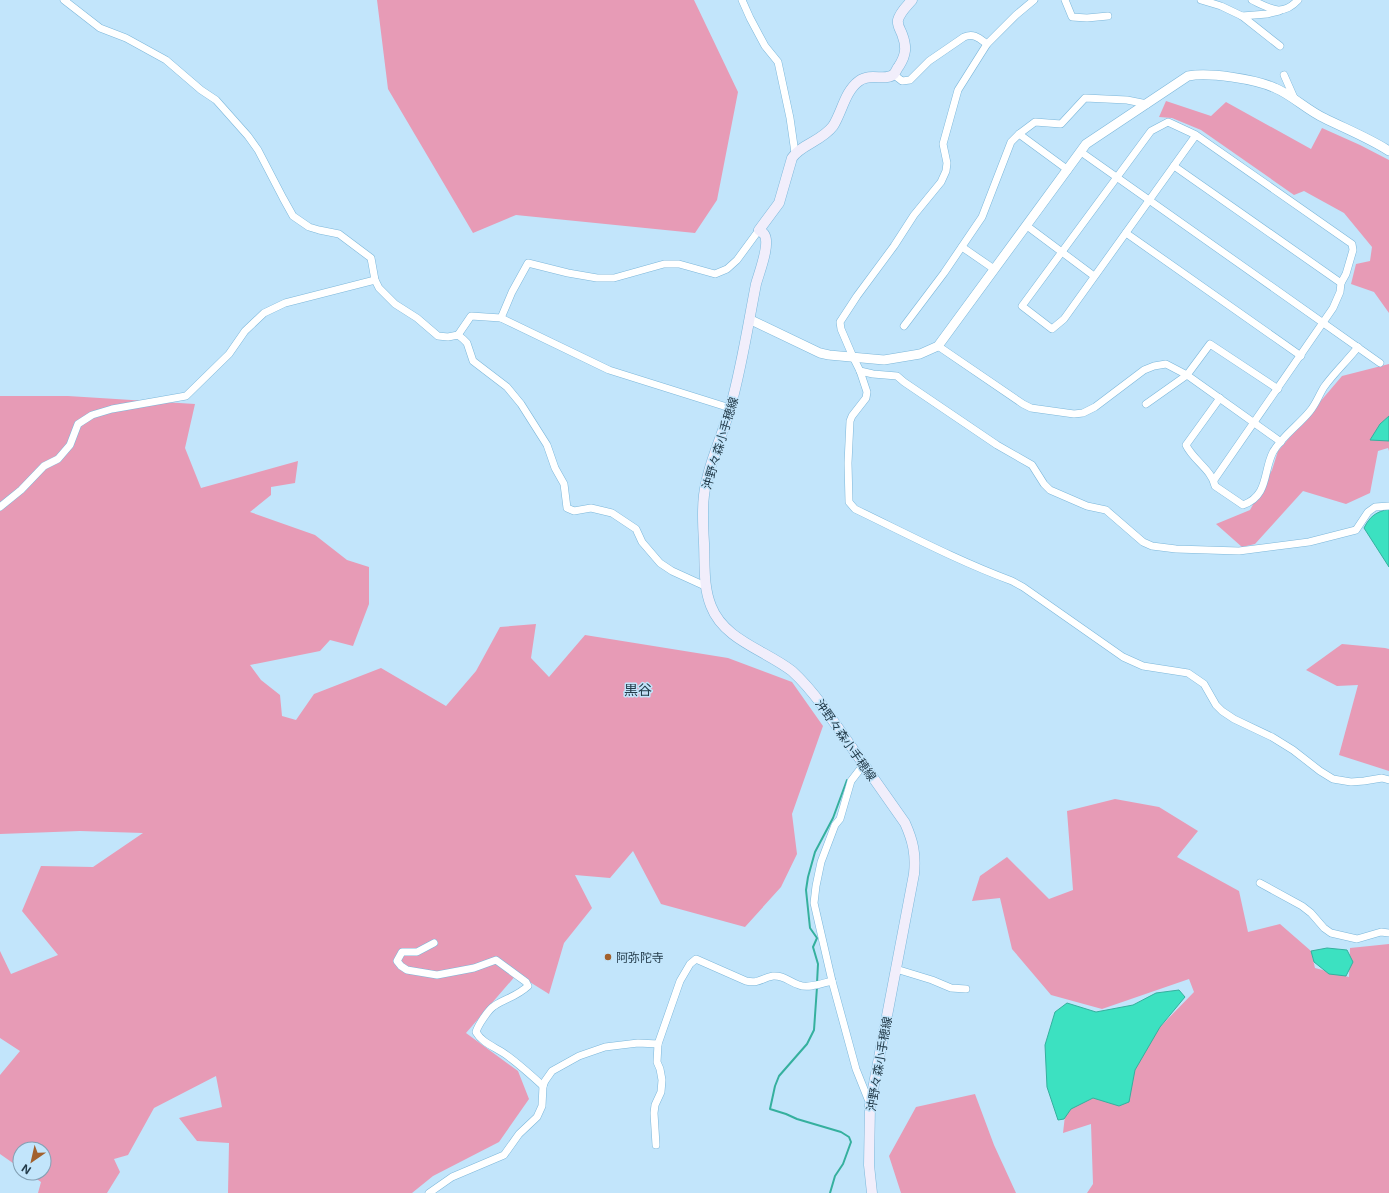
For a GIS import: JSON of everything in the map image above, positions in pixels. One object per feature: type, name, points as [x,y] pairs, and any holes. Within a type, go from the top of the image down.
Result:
[{"type":"main road","points":[[760,230],[779,203],[795,153],[830,130],[852,89],[859,81],[867,77],[887,77],[894,74],[904,57],[906,47],[898,26],[898,20],[912,0]]},
{"type":"main road","name":"沖野々森小手穂線","points":[[760,230],[765,235],[766,241],[740,375],[708,475],[704,495],[705,586],[711,606],[719,622],[731,632],[792,671],[808,687],[905,823],[912,840],[915,859],[914,874],[870,1105],[869,1165],[872,1193]]},
{"type":"street","points":[[64,0],[100,28],[126,38],[166,60],[201,90],[216,100],[248,136],[258,150],[293,216],[309,227],[339,234],[371,258],[375,280],[379,288],[395,304],[416,318],[438,336],[448,337],[458,335],[464,338],[473,361],[507,388],[521,404],[546,445],[555,468],[564,484],[567,508],[574,511],[591,508],[612,513],[636,529],[642,542],[660,563],[672,572],[705,586]]},
{"type":"street","points":[[742,0],[765,46],[778,62],[790,118],[795,153]]},
{"type":"street","points":[[1034,0],[1016,15],[987,44],[958,90],[943,144],[947,163],[946,171],[941,182],[914,215],[897,242],[857,296],[840,322],[841,329],[860,371],[867,394],[851,418],[848,442],[849,502],[855,509],[936,548],[1012,581],[1123,657],[1143,666],[1188,673],[1204,684],[1216,705],[1222,711],[1234,719],[1272,737],[1293,750],[1320,771],[1334,779],[1351,782],[1382,778],[1389,780]]},
{"type":"street","points":[[1065,0],[1072,17],[1087,18],[1108,16]]},
{"type":"street","points":[[1201,0],[1221,6],[1242,16],[1280,46]]},
{"type":"street","points":[[1252,0],[1272,10],[1281,11]]},
{"type":"street","points":[[1242,16],[1268,14],[1281,11],[1292,6],[1298,0]]},
{"type":"street","points":[[894,74],[902,81],[910,80],[929,61],[964,37],[974,35],[987,44]]},
{"type":"street","points":[[751,320],[820,353],[829,355],[884,360],[920,354],[938,346],[1086,144],[1147,104],[1178,81],[1188,76],[1199,74],[1258,82],[1276,88],[1322,117],[1378,144],[1389,151]]},
{"type":"street","points":[[1284,76],[1295,101]]},
{"type":"street","points":[[904,326],[982,217],[1011,142],[1019,134],[1035,122],[1061,124],[1085,98],[1127,100],[1147,104]]},
{"type":"street","points":[[1196,135],[1064,318],[1052,329],[1022,306],[1151,131],[1168,122],[1196,135],[1352,244],[1354,250],[1333,308],[1214,480]]},
{"type":"street","points":[[1019,134],[1068,170]]},
{"type":"street","points":[[1081,152],[1380,363]]},
{"type":"street","points":[[1174,166],[1341,283]]},
{"type":"street","points":[[1027,226],[1094,276]]},
{"type":"street","points":[[501,318],[512,292],[528,263],[568,273],[597,278],[614,278],[664,264],[679,264],[715,274],[727,269],[737,260],[760,230]]},
{"type":"street","points":[[1126,233],[1301,356]]},
{"type":"street","points":[[962,247],[994,269]]},
{"type":"street","points":[[0,507],[21,490],[44,466],[58,459],[70,445],[78,424],[92,415],[186,396],[229,354],[245,331],[264,313],[285,303],[375,280]]},
{"type":"street","points":[[458,335],[472,316],[501,318],[609,370],[730,408]]},
{"type":"street","points":[[1146,404],[1187,375],[1210,344],[1278,389]]},
{"type":"street","points":[[938,346],[1023,404],[1031,408],[1074,414],[1083,413],[1095,407],[1144,370],[1154,366],[1166,364],[1187,375],[1281,442]]},
{"type":"street","points":[[1220,398],[1186,445],[1189,451],[1214,480],[1215,486],[1243,505],[1249,503],[1258,494],[1266,480],[1274,452],[1281,442],[1311,410],[1324,387],[1358,348]]},
{"type":"street","points":[[860,371],[873,374],[897,376],[997,445],[1032,465],[1044,484],[1050,490],[1087,506],[1106,510],[1134,536],[1142,542],[1152,546],[1205,551],[1239,551],[1309,542],[1356,530],[1368,512],[1375,507],[1389,506]]},
{"type":"street","points":[[864,764],[851,781],[840,819],[835,825],[820,862],[814,903],[832,981],[856,1069],[870,1105]]},
{"type":"street","points":[[1260,883],[1302,906],[1331,933],[1357,939],[1381,932],[1389,933]]},
{"type":"street","points":[[434,943],[416,952],[402,952],[397,962],[407,970],[437,975],[474,968],[496,960],[526,982],[528,986],[520,994],[494,1006],[477,1028],[476,1032],[479,1038],[505,1054],[543,1086]]},
{"type":"street","points":[[656,1145],[654,1113],[655,1105],[661,1092],[662,1080],[657,1062],[658,1044],[680,981],[690,964],[696,959],[746,981],[754,983],[773,976],[784,977],[799,986],[832,981]]},
{"type":"street","points":[[896,969],[932,980],[951,988],[966,989]]},
{"type":"street","points":[[430,1193],[452,1177],[504,1155],[519,1134],[537,1118],[542,1106],[543,1086],[545,1080],[552,1071],[579,1056],[605,1047],[638,1043],[658,1044]]},
{"type":"shaded area","points":[[377,0],[694,0],[738,92],[717,200],[695,233],[516,215],[473,233],[388,89]]},
{"type":"shaded area","points":[[1166,101],[1211,116],[1226,102],[1311,149],[1322,128],[1389,160],[1389,313],[1374,292],[1351,284],[1356,264],[1370,261],[1372,247],[1344,213],[1304,191],[1294,195],[1201,130],[1172,118],[1159,117]]},
{"type":"shaded area","points":[[1389,364],[1389,451],[1388,448],[1378,451],[1370,493],[1346,504],[1303,491],[1255,544],[1242,547],[1216,524],[1250,510],[1272,470],[1278,451],[1342,376]]},
{"type":"shaded area","points":[[0,396],[68,396],[195,404],[185,448],[201,488],[298,461],[295,483],[271,487],[271,495],[250,512],[315,535],[347,560],[369,567],[369,604],[353,646],[330,640],[320,651],[250,665],[261,680],[280,695],[282,716],[296,720],[314,694],[381,668],[446,706],[476,671],[500,627],[536,624],[531,658],[549,677],[585,635],[728,658],[792,682],[823,726],[792,814],[797,854],[781,887],[745,927],[661,904],[633,851],[610,878],[575,875],[592,908],[564,943],[549,994],[517,974],[466,1033],[518,1071],[529,1099],[499,1142],[433,1176],[412,1193],[228,1193],[229,1143],[197,1141],[179,1118],[222,1107],[216,1076],[154,1108],[128,1155],[114,1159],[120,1172],[107,1193],[38,1193],[41,1182],[40,1181],[52,1181],[52,1141],[12,1141],[12,1162],[0,1154],[0,1075],[20,1051],[0,1038],[0,951],[11,974],[58,955],[22,911],[41,866],[93,867],[143,833],[80,831],[0,834]]},
{"type":"shaded area","points":[[1389,416],[1389,441],[1370,440],[1380,424]]},
{"type":"shaded area","points":[[1389,509],[1389,567],[1364,528],[1374,515]]},
{"type":"shaded area","points":[[1342,644],[1389,649],[1389,771],[1339,755],[1358,685],[1337,686],[1306,670]]},
{"type":"shaded area","points":[[1115,799],[1159,807],[1198,831],[1177,857],[1239,891],[1248,932],[1280,924],[1311,951],[1315,968],[1349,977],[1350,948],[1389,944],[1389,1193],[1087,1193],[1093,1184],[1091,1124],[1063,1133],[1066,1107],[1137,1059],[1160,1027],[1194,992],[1189,979],[1102,1009],[1051,995],[1012,949],[1000,898],[972,901],[980,876],[1007,857],[1049,899],[1073,890],[1067,811]]},
{"type":"shaded area","points":[[1327,948],[1347,950],[1353,962],[1346,976],[1329,974],[1314,962],[1311,951]]},
{"type":"shaded area","points":[[1179,990],[1185,997],[1160,1027],[1135,1070],[1129,1102],[1119,1106],[1093,1098],[1071,1109],[1064,1119],[1058,1120],[1047,1087],[1045,1045],[1055,1012],[1067,1003],[1096,1012],[1133,1005],[1156,993]]},
{"type":"shaded area","points":[[975,1094],[994,1145],[1016,1193],[901,1193],[889,1156],[916,1107]]},
{"type":"waterway","points":[[817,983],[818,964],[813,947],[817,938],[810,928],[806,890],[815,852],[833,818],[847,780]]},
{"type":"waterway","points":[[817,987],[814,1030],[807,1044],[779,1076],[775,1086],[770,1109],[841,1132],[849,1137],[851,1142],[843,1164],[835,1176],[830,1193]]},
{"type":"place","name":"阿弥陀寺","points":[[608,957]]},
{"type":"district","name":"黒谷","points":[[638,689]]}]
